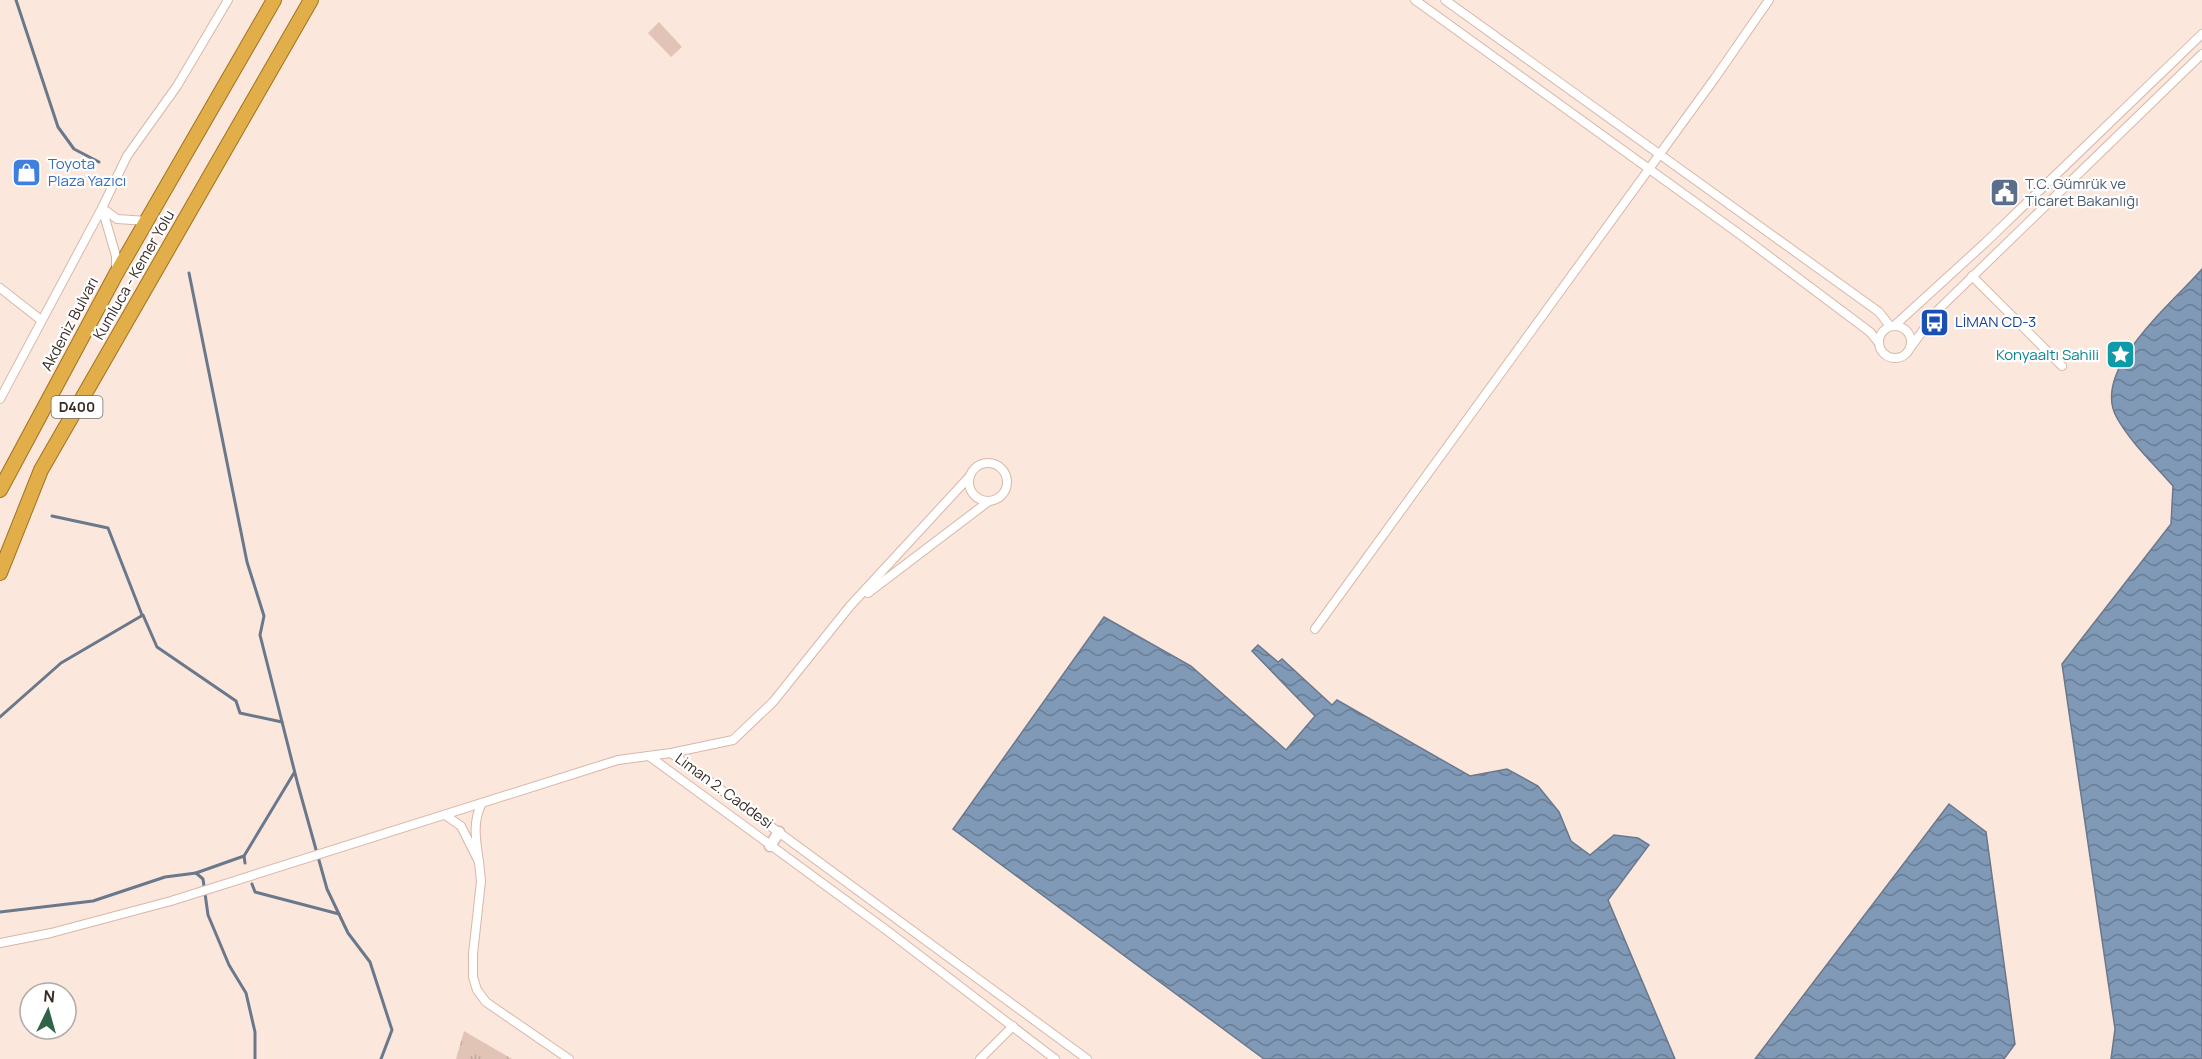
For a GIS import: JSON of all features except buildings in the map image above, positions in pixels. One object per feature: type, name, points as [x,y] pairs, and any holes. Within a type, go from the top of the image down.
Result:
[{"type":"highway","name":"Akdeniz Bulvarı","points":[[0,490],[116,274],[274,0]]},
{"type":"highway","name":"Kumluca - Kemer Yolu","points":[[0,573],[41,470],[311,0]]},
{"type":"street","points":[[0,399],[102,208],[127,156],[177,86],[228,0]]},
{"type":"street","points":[[1415,0],[1742,236],[1870,332],[1882,351],[1891,357],[1901,357],[1939,309],[2202,54]]},
{"type":"street","points":[[1445,0],[1660,152],[1752,222],[1879,312],[1892,326],[1903,328],[1910,334],[1910,348]]},
{"type":"street","points":[[1315,629],[1769,0]]},
{"type":"street","points":[[1879,343],[1882,333],[1985,243],[2202,34]]},
{"type":"street","points":[[102,208],[117,219],[147,220]]},
{"type":"street","points":[[102,208],[116,256],[116,274]]},
{"type":"street","points":[[1742,236],[1752,222]]},
{"type":"street","points":[[1972,276],[2062,366]]},
{"type":"street","points":[[0,288],[41,320]]},
{"type":"street","points":[[671,753],[733,740],[773,702],[850,606],[974,470],[984,464],[996,465],[1005,473],[1007,485],[1005,491],[996,499],[989,501],[850,606]]},
{"type":"street","points":[[970,476],[970,488],[973,493],[989,501]]},
{"type":"street","name":"Liman 2. Caddesi","points":[[649,756],[671,753],[1087,1059]]},
{"type":"street","points":[[1,939],[51,933],[185,897],[618,760],[649,756]]},
{"type":"street","name":"Liman 2. Caddesi","points":[[649,756],[1055,1059]]},
{"type":"street","points":[[482,803],[476,815],[475,835],[481,881],[473,954],[473,977],[477,990],[486,1002],[569,1059]]},
{"type":"street","points":[[445,815],[461,826],[479,862]]},
{"type":"street","points":[[770,846],[779,832]]},
{"type":"street","points":[[1002,1018],[1012,1004]]},
{"type":"street","points":[[980,1059],[1013,1026]]},
{"type":"green space","points":[[659,22],[682,47],[671,57],[648,33]]},
{"type":"green space","points":[[464,1031],[512,1059],[456,1059]]},
{"type":"water","points":[[2202,269],[2202,1059],[2111,1059],[2115,1029],[2062,664],[2171,524],[2173,486],[2123,427],[2117,418],[2112,399],[2115,379],[2124,358],[2156,318]]},
{"type":"water","points":[[1104,617],[1191,666],[1286,750],[1315,716],[1252,651],[1258,645],[1278,662],[1282,659],[1332,705],[1337,700],[1470,776],[1507,769],[1538,786],[1559,812],[1571,841],[1590,855],[1614,835],[1638,838],[1649,845],[1608,900],[1675,1059],[1264,1059],[953,829]]},
{"type":"water","points":[[1949,804],[1986,832],[2015,1044],[2004,1059],[1755,1059]]},
{"type":"waterway","points":[[16,0],[58,127],[74,149],[99,162]]},
{"type":"waterway","points":[[189,273],[247,562],[264,616],[260,635],[298,785],[327,889],[348,933],[370,962],[392,1030],[381,1059]]},
{"type":"waterway","points":[[52,516],[108,528],[142,615]]},
{"type":"waterway","points":[[0,717],[61,663],[143,615],[157,647],[236,701],[240,713],[282,722]]},
{"type":"waterway","points":[[245,863],[244,856],[294,773]]},
{"type":"waterway","points":[[196,873],[244,856]]},
{"type":"waterway","points":[[0,912],[93,901],[165,877],[196,873],[203,879],[208,915],[229,965],[246,993],[255,1032],[255,1059]]},
{"type":"waterway","points":[[252,884],[255,892],[339,914]]},
{"type":"place","name":"Toyota Plaza Yazıcı","points":[[27,173]]},
{"type":"place","name":"T.C. Gümrük ve Ticaret Bakanlığı","points":[[2004,193]]},
{"type":"place","name":"LİMAN CD-3","points":[[1934,322]]},
{"type":"place","name":"Konyaaltı Sahili","points":[[2120,355]]}]
